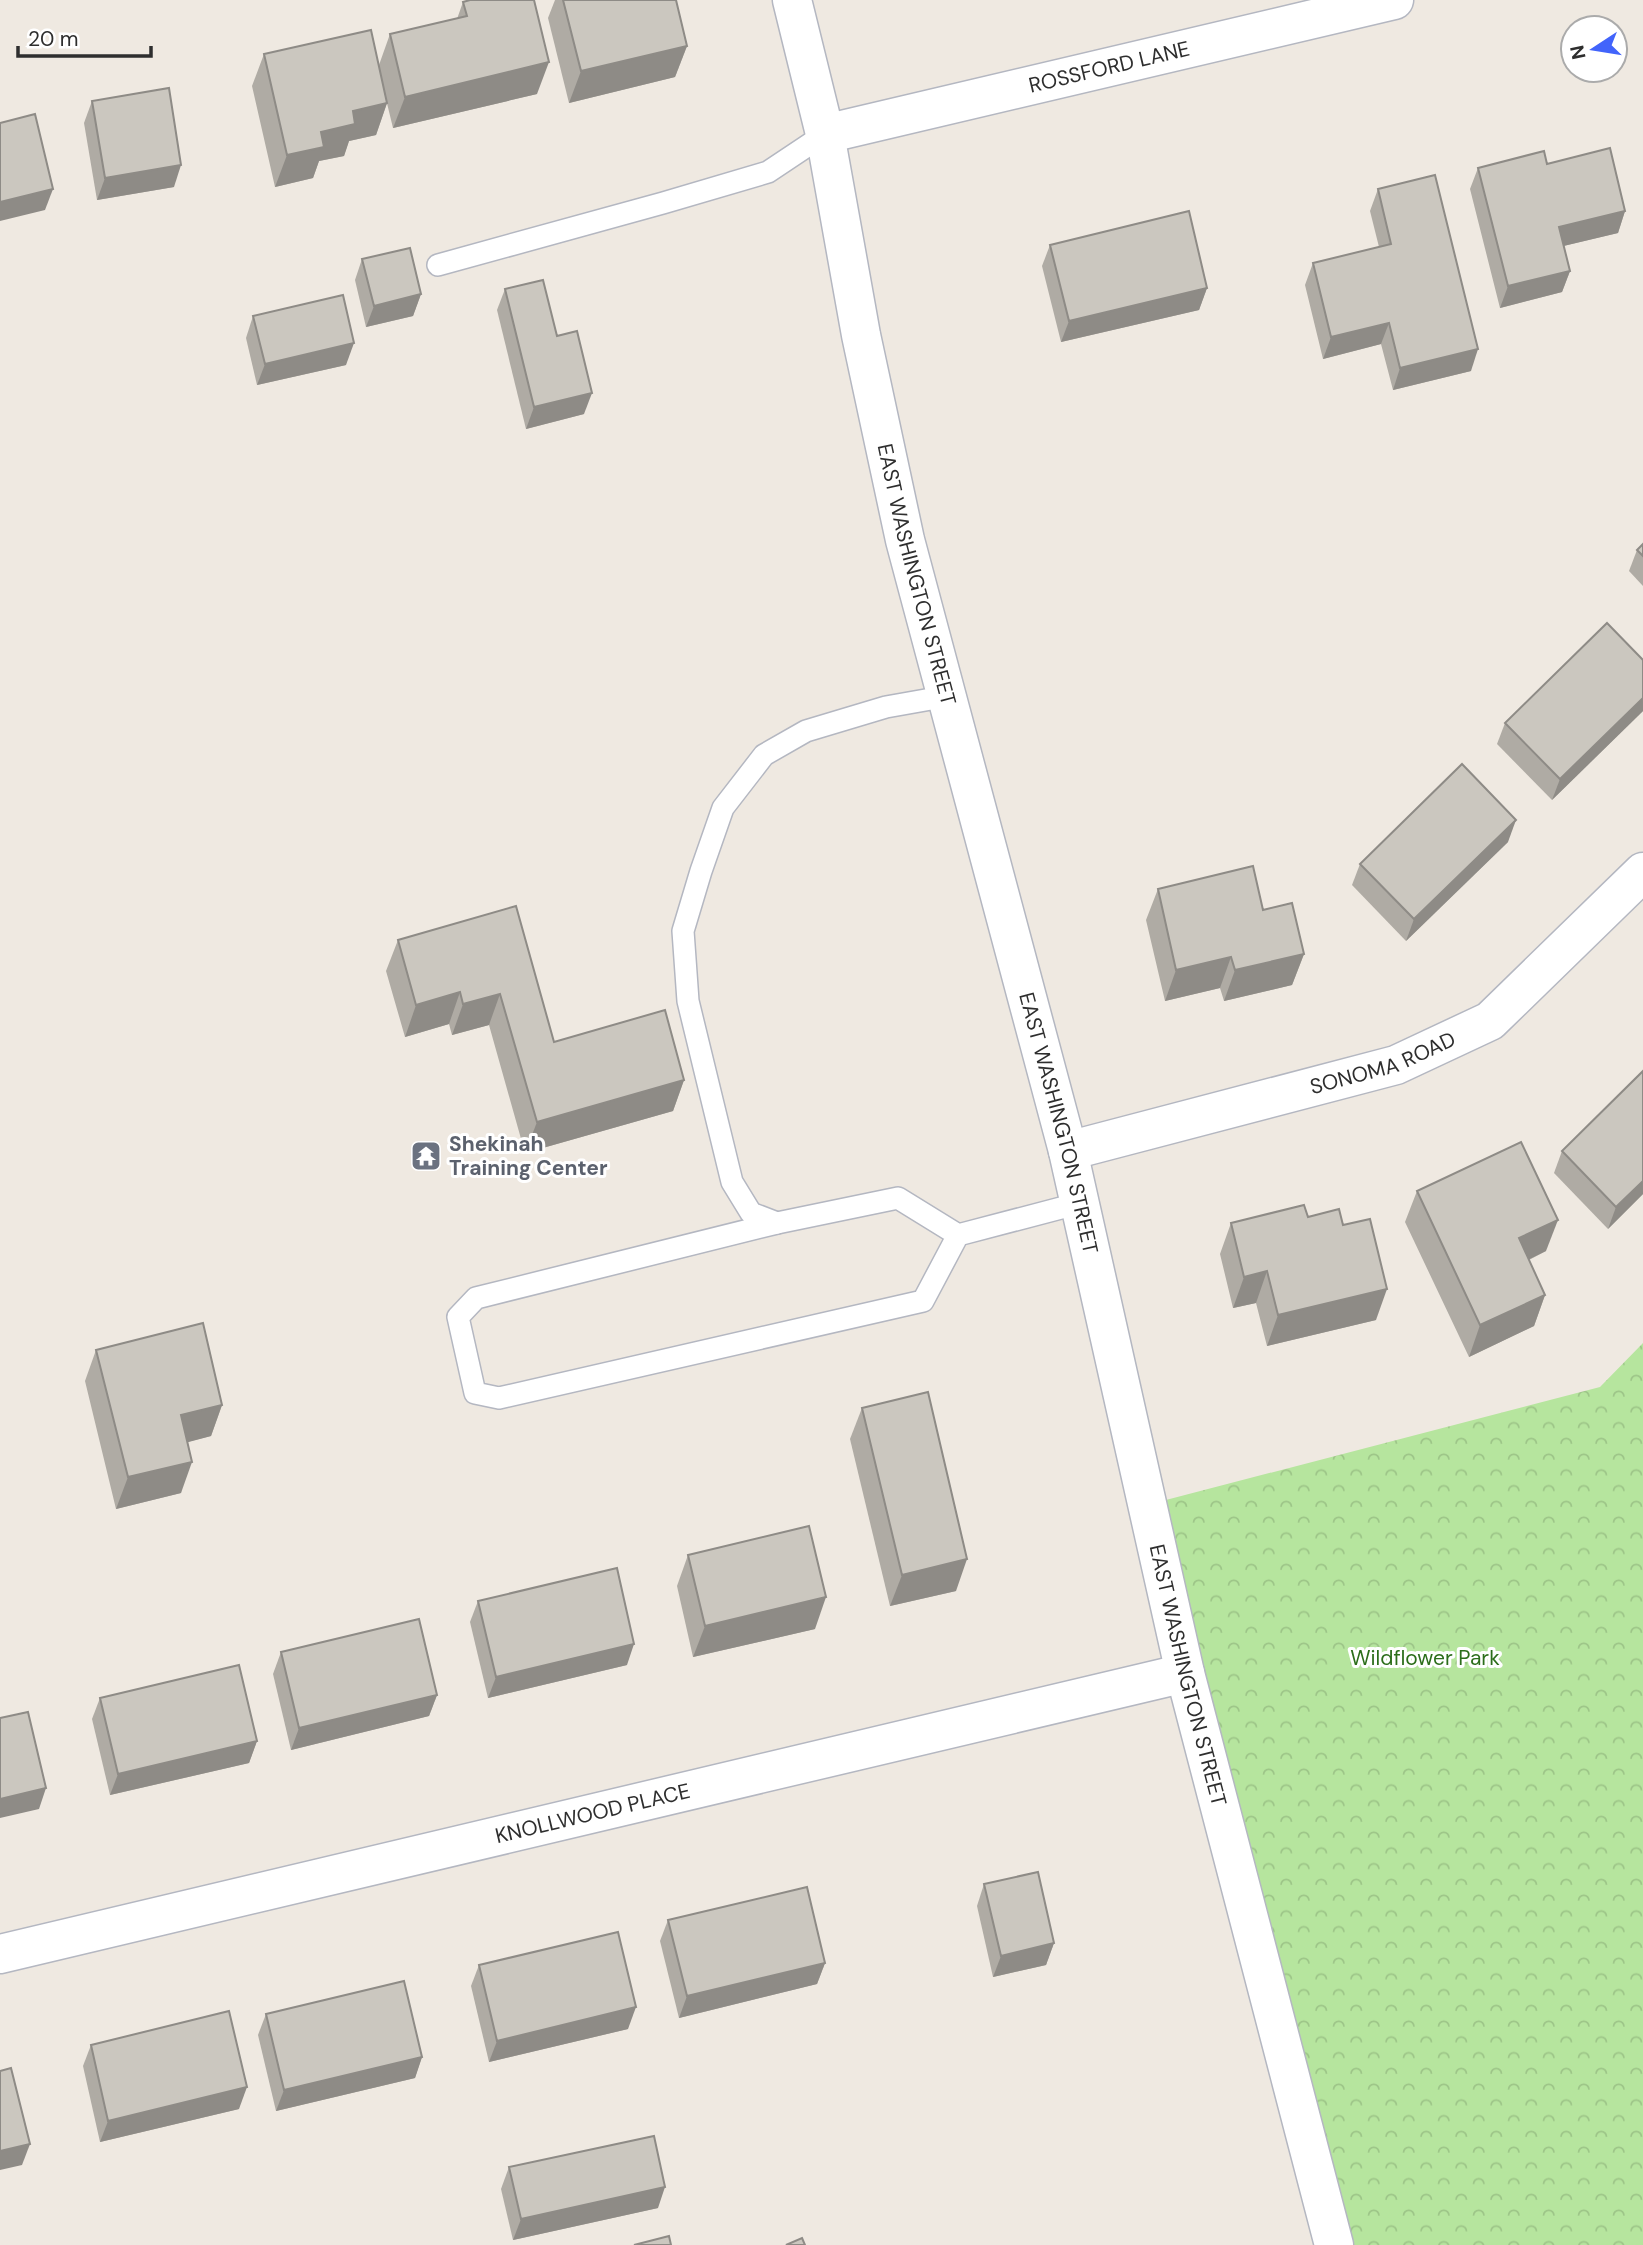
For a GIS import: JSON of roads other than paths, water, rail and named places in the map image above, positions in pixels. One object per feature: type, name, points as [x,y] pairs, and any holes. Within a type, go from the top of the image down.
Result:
[{"type":"street","name":"EAST WASHINGTON STREET","points":[[792,0],[824,134],[861,335],[905,540],[1068,1151],[1185,1673],[1334,2245]]},
{"type":"street","name":"ROSSFORD LANE","points":[[824,134],[1394,0]]},
{"type":"street","name":"SONOMA ROAD","points":[[1068,1151],[1396,1065],[1490,1021],[1643,872]]},
{"type":"street","name":"KNOLLWOOD PLACE","points":[[0,1954],[1185,1673]]},
{"type":"lane","points":[[438,265],[768,172],[824,134]]},
{"type":"lane","points":[[776,1223],[751,1213],[732,1182],[688,1001],[683,931],[701,871],[723,808],[765,755],[806,731],[886,707],[948,696]]},
{"type":"lane","points":[[958,1235],[923,1301],[499,1398],[475,1393],[458,1317],[476,1298],[776,1223],[898,1198],[958,1235],[1080,1203]]},
{"type":"place","name":"Shekinah Training Center","points":[[426,1156]]},
{"type":"park label","name":"Wildflower Park","points":[[1425,1658]]}]
